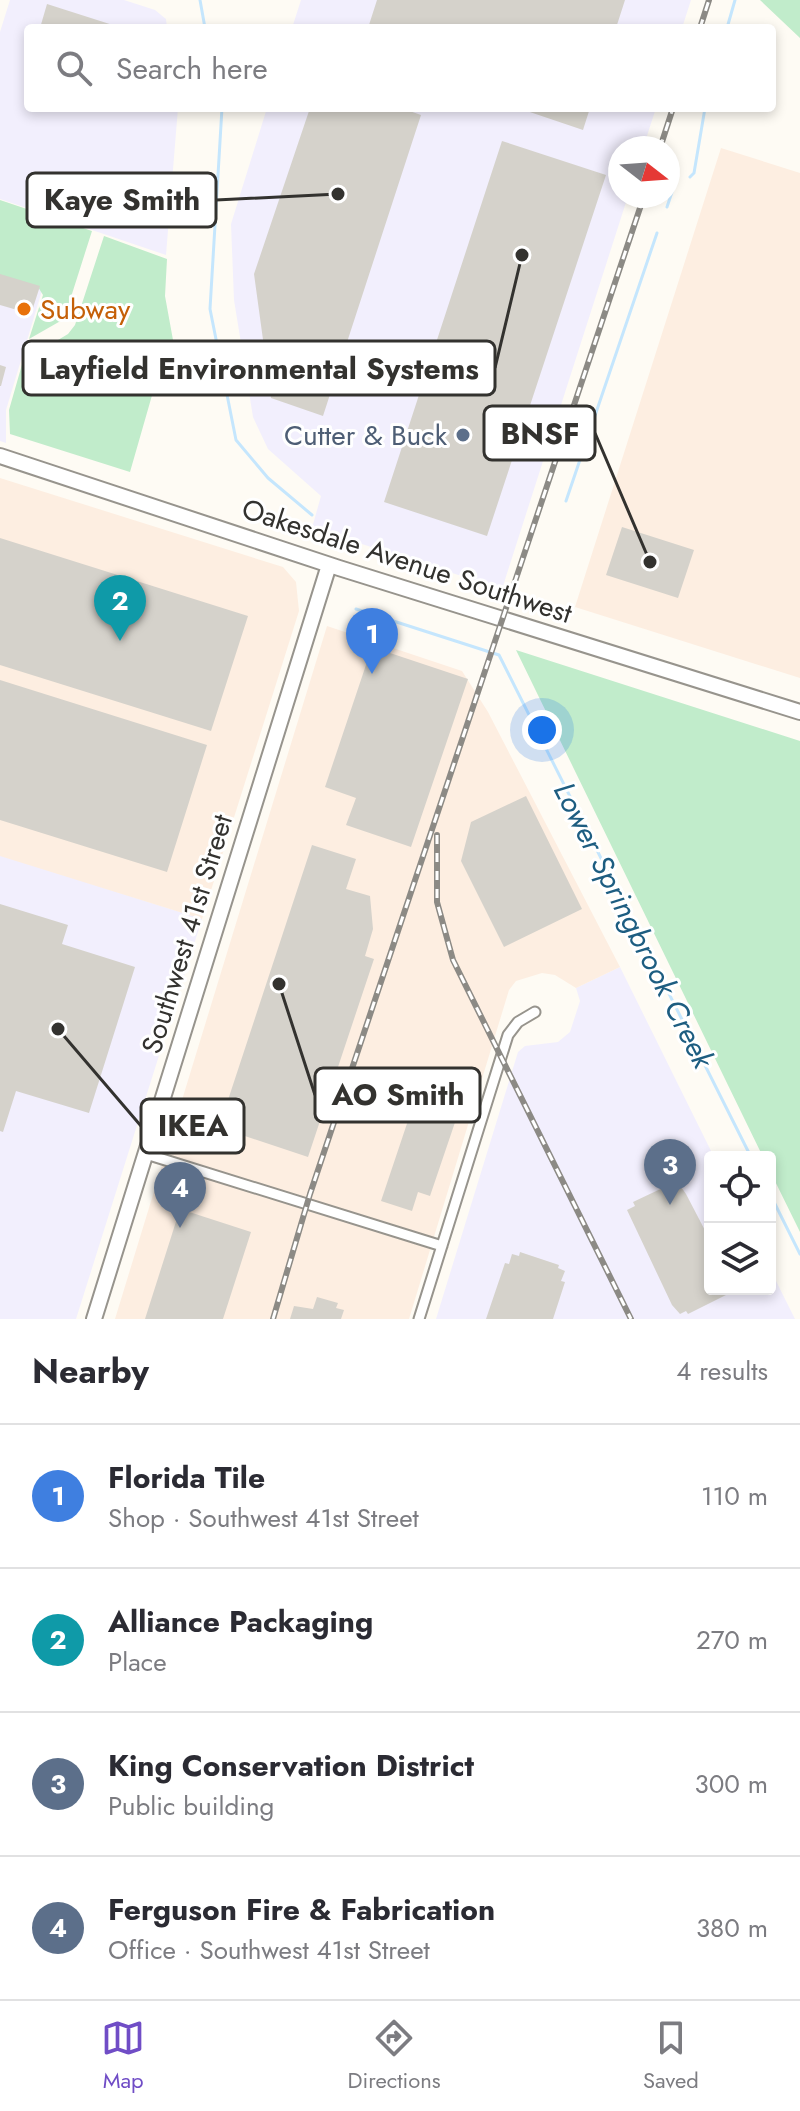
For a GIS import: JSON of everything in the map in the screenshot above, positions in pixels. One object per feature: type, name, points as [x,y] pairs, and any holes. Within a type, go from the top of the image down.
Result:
[{"type":"street","name":"Oakesdale Avenue Southwest","points":[[0,456],[329,565],[800,712]]},
{"type":"street","name":"Southwest 41st Street","points":[[94,1319],[329,565]]},
{"type":"street","points":[[419,1319],[508,1035],[518,1022],[535,1012]]},
{"type":"street","points":[[146,1154],[442,1246]]},
{"type":"shaded area","points":[[10,0],[124,0],[155,10],[166,19],[167,24],[24,24],[24,112],[178,112],[166,255],[0,199],[0,32]]},
{"type":"shaded area","points":[[301,0],[691,0],[683,24],[293,24]]},
{"type":"shaded area","points":[[266,112],[655,112],[647,136],[608,136],[608,208],[624,208],[502,589],[312,528],[321,496],[268,449],[253,417],[234,300],[231,224]]},
{"type":"shaded area","points":[[721,148],[800,173],[800,678],[575,607]]},
{"type":"shaded area","points":[[0,270],[44,284],[6,410],[6,443],[0,441]]},
{"type":"shaded area","points":[[0,478],[283,567],[296,582],[299,611],[202,919],[0,856]]},
{"type":"shaded area","points":[[327,626],[462,671],[488,712],[620,967],[576,988],[555,975],[542,973],[516,981],[509,990],[409,1319],[115,1319]]},
{"type":"shaded area","points":[[0,855],[202,919],[76,1319],[0,1319]]},
{"type":"shaded area","points":[[620,967],[711,1151],[704,1151],[704,1295],[776,1295],[776,1281],[795,1319],[436,1319],[518,1052],[525,1046],[558,1042],[570,1032],[580,1001],[576,988]]},
{"type":"green space","points":[[760,0],[800,0],[800,38]]},
{"type":"green space","points":[[0,200],[92,231],[64,319],[29,339],[43,295],[38,287],[0,275]]},
{"type":"green space","points":[[104,236],[167,259],[165,296],[175,351],[163,357],[130,472],[10,434],[9,410],[23,361],[68,334],[75,325]]},
{"type":"green space","points":[[516,650],[800,741],[800,1232],[776,1183],[776,1151],[760,1151]]},
{"type":"building","points":[[377,0],[625,0],[617,24],[369,24]]},
{"type":"building","points":[[47,4],[110,24],[41,24]]},
{"type":"building","points":[[309,112],[412,112],[421,115],[323,416],[271,398],[254,274]]},
{"type":"building","points":[[530,112],[589,112],[583,130]]},
{"type":"building","points":[[502,141],[606,175],[487,536],[384,502]]},
{"type":"building","points":[[0,274],[40,286],[31,314],[0,305]]},
{"type":"building","points":[[0,365],[6,367],[1,386],[0,386]]},
{"type":"building","points":[[622,527],[694,550],[678,598],[606,575]]},
{"type":"building","points":[[0,538],[248,616],[211,731],[0,665]]},
{"type":"building","points":[[372,647],[468,679],[411,847],[346,825],[356,798],[325,787]]},
{"type":"building","points":[[0,680],[207,745],[167,872],[0,820]]},
{"type":"building","points":[[526,796],[582,909],[504,947],[461,861],[471,822]]},
{"type":"building","points":[[312,845],[356,859],[346,889],[370,896],[373,929],[365,956],[374,959],[308,1157],[230,1131],[239,1103],[228,1100]]},
{"type":"building","points":[[0,904],[68,925],[62,944],[135,967],[89,1113],[16,1091],[3,1132],[0,1131]]},
{"type":"building","points":[[424,1073],[467,1087],[430,1196],[418,1192],[412,1211],[381,1201]]},
{"type":"building","points":[[671,1184],[672,1187],[679,1184],[704,1228],[704,1295],[726,1295],[688,1314],[686,1311],[680,1314],[672,1305],[627,1210],[635,1206],[633,1202]]},
{"type":"building","points":[[180,1209],[251,1232],[223,1319],[145,1319]]},
{"type":"building","points":[[520,1252],[559,1265],[558,1268],[565,1271],[561,1281],[565,1282],[553,1319],[486,1319],[505,1263],[509,1264],[512,1254],[519,1256]]},
{"type":"building","points":[[317,1297],[338,1303],[336,1308],[344,1310],[341,1319],[290,1319],[294,1306],[313,1309]]},
{"type":"waterway","name":"Lower Springbrook Creek","points":[[200,0],[204,24]]},
{"type":"waterway","points":[[728,24],[735,0]]},
{"type":"waterway","name":"Lower Springbrook Creek","points":[[222,112],[210,309],[236,440],[268,478],[312,515]]},
{"type":"waterway","points":[[690,177],[694,173],[704,112]]},
{"type":"waterway","points":[[566,501],[657,233]]},
{"type":"waterway","name":"Lower Springbrook Creek","points":[[356,609],[499,655],[748,1151]]},
{"type":"waterway","name":"Lower Springbrook Creek","points":[[776,1206],[800,1254]]},
{"type":"railway","points":[[701,24],[709,0]]},
{"type":"railway","points":[[664,136],[672,112]]},
{"type":"railway","points":[[273,1319],[310,1194],[640,208]]},
{"type":"railway","points":[[437,835],[437,902],[453,960],[631,1319]]},
{"type":"place","name":"Kaye Smith","points":[[338,194]]},
{"type":"place","name":"Layfield Environmental Systems","points":[[522,255]]},
{"type":"place","name":"Subway","points":[[24,309]]},
{"type":"place","name":"Cutter & Buck","points":[[463,435]]},
{"type":"place","name":"BNSF","points":[[650,562]]},
{"type":"place","name":"Alliance Packaging","points":[[120,641]]},
{"type":"place","name":"Florida Tile","points":[[372,674]]},
{"type":"place","name":"AO Smith","points":[[279,984]]},
{"type":"place","name":"IKEA","points":[[58,1029]]},
{"type":"place","name":"King Conservation District","points":[[670,1205]]},
{"type":"place","name":"Ferguson Fire & Fabrication","points":[[180,1228]]}]
